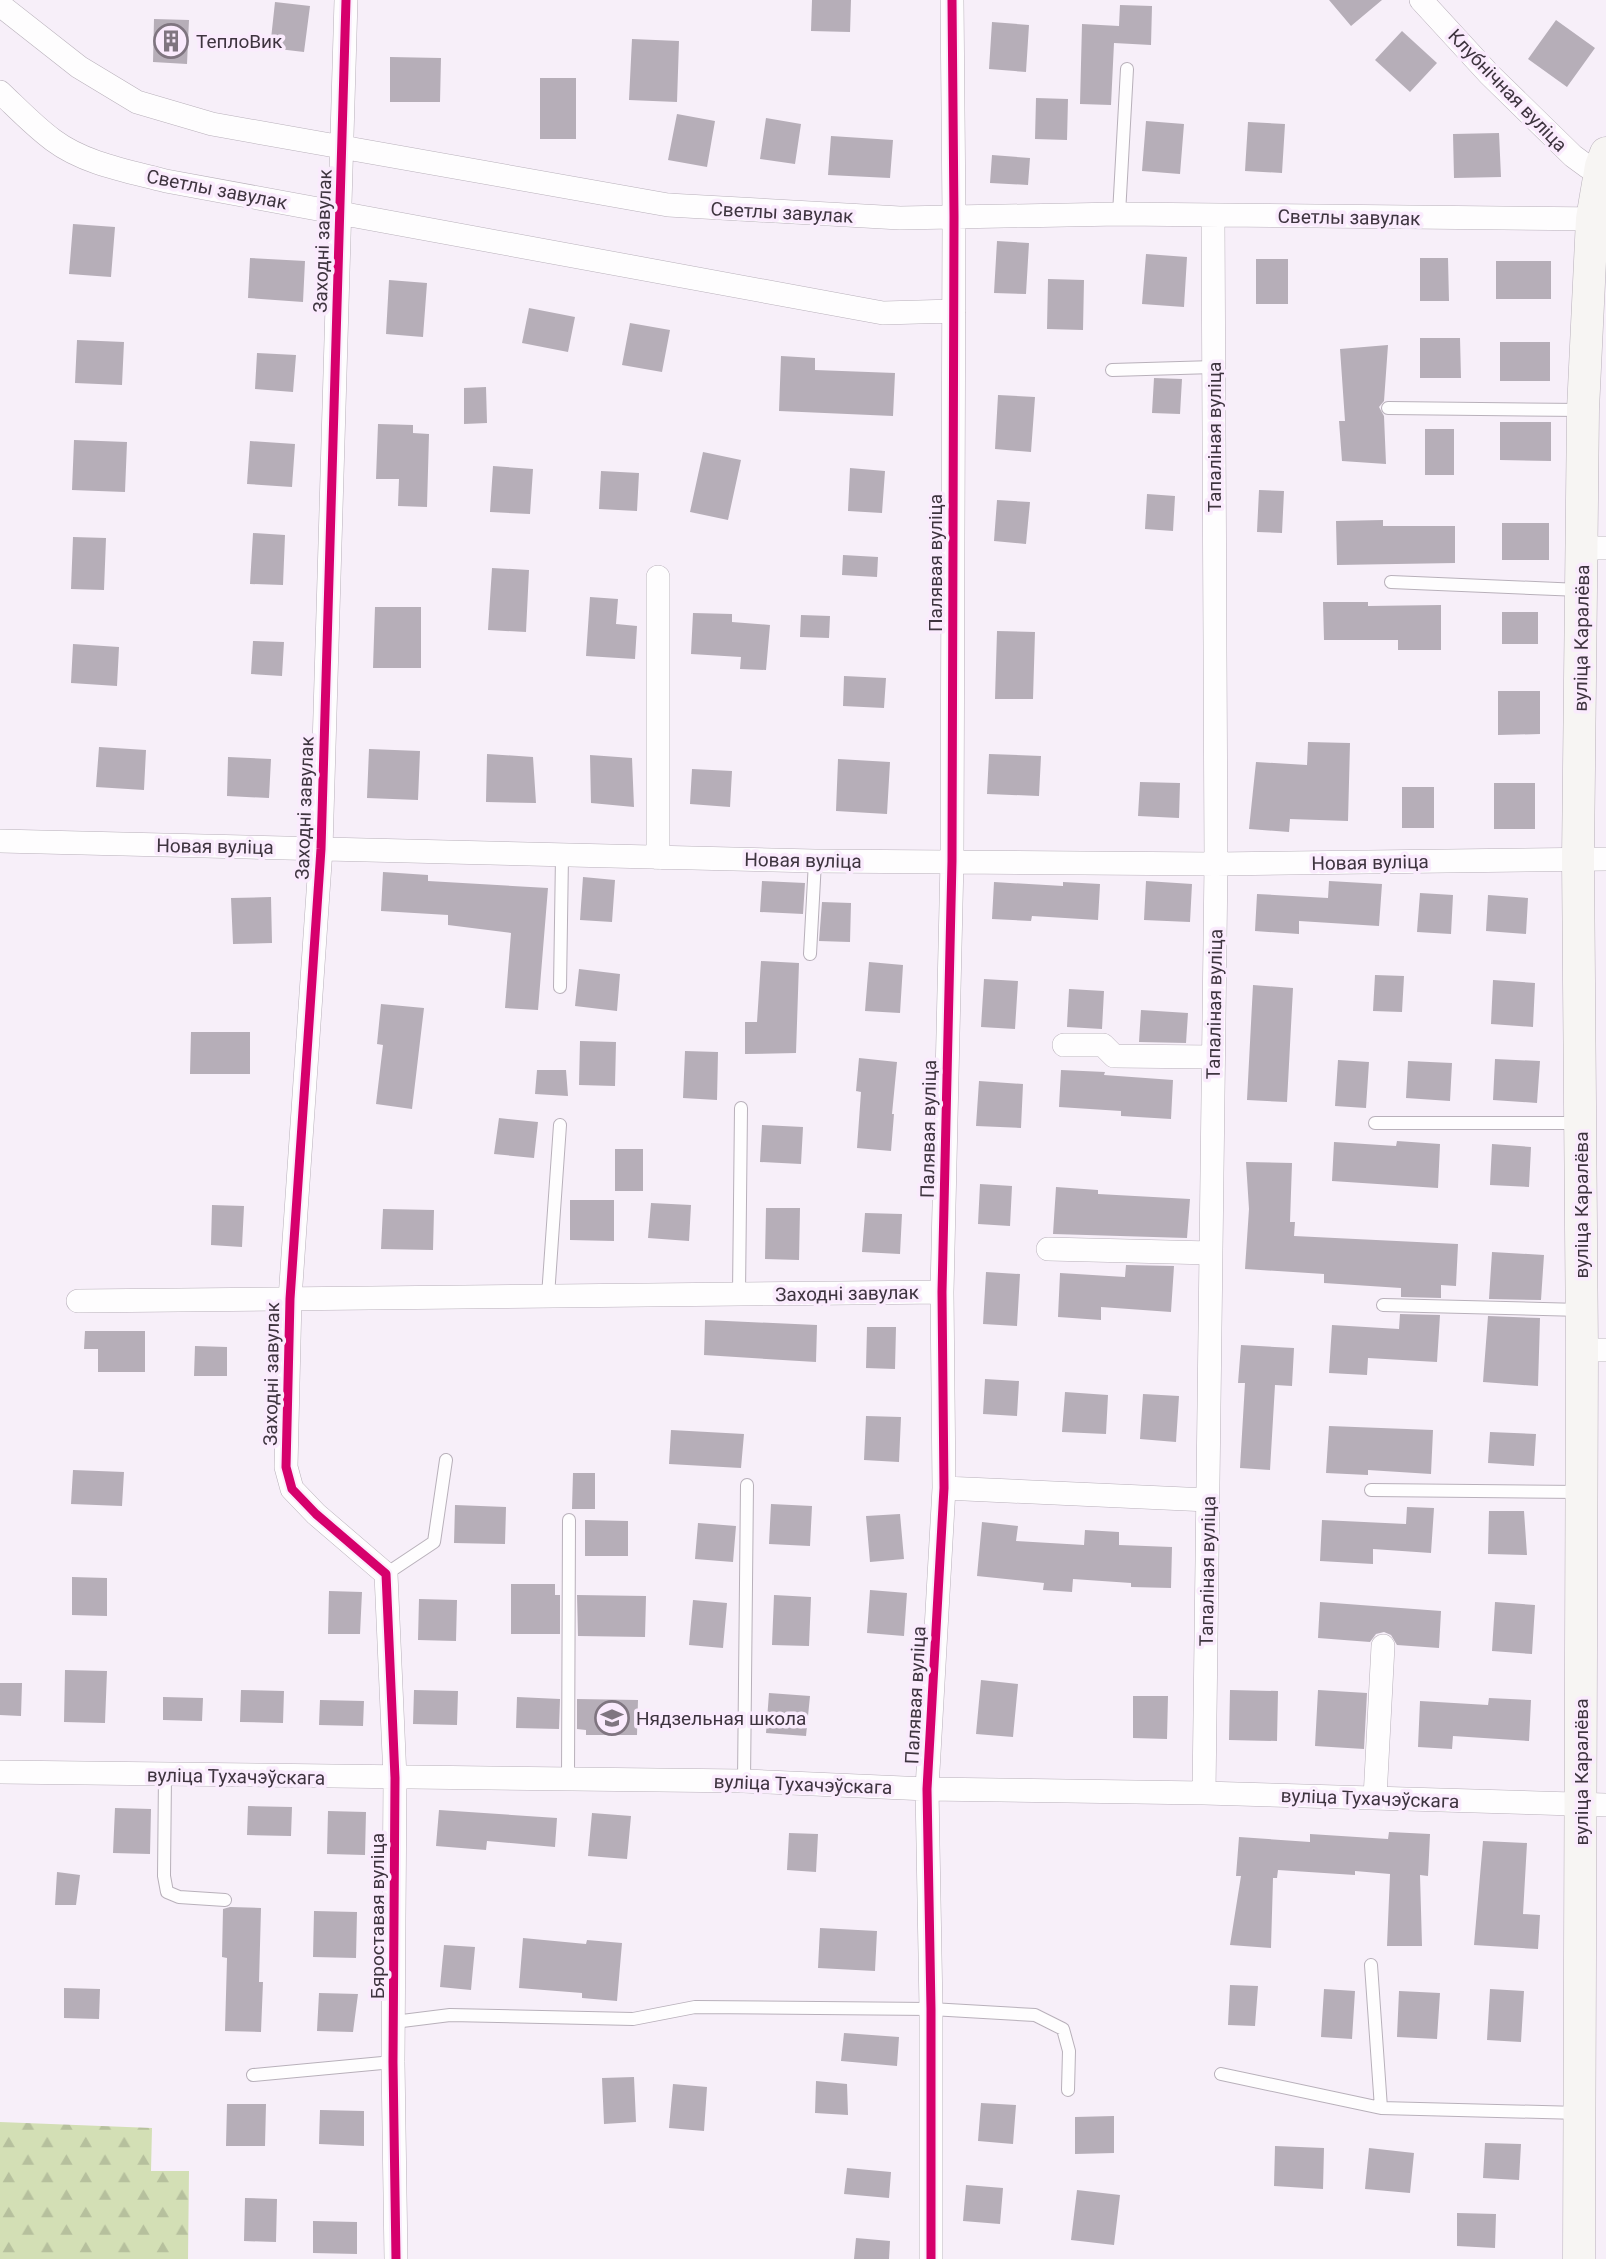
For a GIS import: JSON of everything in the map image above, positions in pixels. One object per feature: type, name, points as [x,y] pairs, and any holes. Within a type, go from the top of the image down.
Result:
[{"type":"main road","name":"вуліца Каралёва","points":[[1579,2259],[1579,2113],[1593,1804],[1581,1492],[1594,1350],[1581,1310],[1580,1123],[1592,858],[1581,590],[1594,548],[1583,411],[1604,160]]},
{"type":"street","name":"Заходні завулак","points":[[346,0],[321,849],[290,1299],[286,1467],[292,1489],[316,1514],[386,1574]]},
{"type":"street","name":"Палявая вуліца","points":[[931,2259],[931,2009],[927,1789],[944,1488],[942,1292],[952,861],[952,0]]},
{"type":"street","name":"Клубнічная вуліца","points":[[1421,0],[1489,74],[1573,156],[1588,167],[1604,160]]},
{"type":"street","name":"Светлы завулак","points":[[0,5],[79,67],[137,102],[212,124],[668,205],[900,218],[1119,214],[1599,219]]},
{"type":"street","name":"Светлы завулак","points":[[0,92],[53,140],[97,163],[166,181],[883,313],[954,311]]},
{"type":"street","name":"Тапаліная вуліца","points":[[1204,1793],[1216,864],[1213,215]]},
{"type":"street","points":[[657,577],[658,858]]},
{"type":"street","name":"Новая вуліца","points":[[0,841],[815,861],[1216,864],[1592,858]]},
{"type":"street","points":[[1064,1045],[1103,1045],[1114,1056],[1213,1057]]},
{"type":"street","points":[[1048,1249],[1211,1253]]},
{"type":"street","name":"Заходні завулак","points":[[78,1301],[942,1292]]},
{"type":"street","points":[[944,1488],[1208,1500]]},
{"type":"street","name":"Бяроставая вуліца","points":[[386,1574],[395,1778],[393,2062],[396,2259]]},
{"type":"street","points":[[1376,1798],[1383,1646]]},
{"type":"street","name":"вуліца Тухачэўскага","points":[[0,1772],[744,1781],[927,1789],[1204,1793],[1593,1804]]},
{"type":"lane","points":[[1119,214],[1127,69]]},
{"type":"lane","points":[[1112,370],[1214,367]]},
{"type":"lane","points":[[1388,408],[1583,411]]},
{"type":"lane","points":[[1391,582],[1581,590]]},
{"type":"lane","points":[[560,987],[562,856]]},
{"type":"lane","points":[[810,954],[815,861]]},
{"type":"lane","points":[[738,1294],[741,1108]]},
{"type":"lane","points":[[1375,1123],[1580,1123]]},
{"type":"lane","points":[[548,1296],[560,1125]]},
{"type":"lane","points":[[1382,1305],[1581,1310]]},
{"type":"lane","points":[[386,1574],[434,1542],[446,1460]]},
{"type":"lane","points":[[744,1781],[747,1485]]},
{"type":"lane","points":[[1371,1490],[1581,1492]]},
{"type":"lane","points":[[568,1779],[569,1520]]},
{"type":"lane","points":[[165,1774],[164,1876],[167,1892],[179,1896],[225,1900]]},
{"type":"lane","points":[[1371,1965],[1381,2108]]},
{"type":"lane","points":[[394,2022],[450,2015],[633,2020],[695,2007],[931,2009],[1035,2015],[1063,2029],[1069,2051],[1068,2090]]},
{"type":"lane","points":[[253,2075],[393,2062]]},
{"type":"lane","points":[[1221,2074],[1381,2108],[1579,2113]]},
{"type":"green space","points":[[0,2122],[152,2128],[151,2171],[189,2171],[188,2259],[0,2259]]},
{"type":"building","points":[[812,0],[851,0],[850,32],[811,31]]},
{"type":"building","points":[[1329,0],[1382,0],[1351,26]]},
{"type":"building","points":[[275,2],[310,6],[304,52],[270,48]]},
{"type":"building","points":[[1120,5],[1152,6],[1151,45],[1114,43],[1111,105],[1080,104],[1082,24],[1119,26]]},
{"type":"building","name":"ТеплоВик","points":[[154,19],[189,20],[187,64],[153,62]]},
{"type":"building","points":[[1556,20],[1595,48],[1567,87],[1528,59]]},
{"type":"building","points":[[992,22],[1029,25],[1026,72],[989,69]]},
{"type":"building","points":[[1402,31],[1437,63],[1410,92],[1375,60]]},
{"type":"building","points":[[632,39],[679,41],[677,102],[629,100]]},
{"type":"building","points":[[390,57],[441,58],[440,102],[390,102]]},
{"type":"building","points":[[540,78],[576,78],[576,139],[540,139]]},
{"type":"building","points":[[1036,98],[1068,99],[1067,140],[1035,139]]},
{"type":"building","points":[[677,114],[715,121],[707,167],[668,160]]},
{"type":"building","points":[[766,118],[801,124],[795,164],[760,159]]},
{"type":"building","points":[[1146,121],[1184,124],[1180,174],[1142,171]]},
{"type":"building","points":[[1248,122],[1285,124],[1282,173],[1245,171]]},
{"type":"building","points":[[1499,133],[1501,177],[1454,178],[1453,134]]},
{"type":"building","points":[[831,136],[893,140],[890,178],[828,175]]},
{"type":"building","points":[[992,155],[1030,158],[1028,185],[990,183]]},
{"type":"building","points":[[73,224],[115,227],[111,277],[69,274]]},
{"type":"building","points":[[997,241],[1029,243],[1026,294],[994,293]]},
{"type":"building","points":[[1146,254],[1187,257],[1184,307],[1142,304]]},
{"type":"building","points":[[250,258],[305,261],[303,302],[248,298]]},
{"type":"building","points":[[1420,258],[1448,258],[1449,301],[1420,301]]},
{"type":"building","points":[[1256,259],[1288,259],[1288,304],[1256,304]]},
{"type":"building","points":[[1496,261],[1551,261],[1551,299],[1496,299]]},
{"type":"building","points":[[1048,279],[1084,280],[1083,330],[1047,329]]},
{"type":"building","points":[[389,280],[427,283],[423,337],[386,334]]},
{"type":"building","points":[[529,308],[575,317],[568,352],[522,343]]},
{"type":"building","points":[[630,323],[670,330],[662,372],[622,365]]},
{"type":"building","points":[[1420,338],[1460,338],[1461,378],[1420,378]]},
{"type":"building","points":[[77,340],[124,342],[122,385],[75,383]]},
{"type":"building","points":[[1500,342],[1550,342],[1550,381],[1500,381]]},
{"type":"building","points":[[1388,345],[1384,401],[1379,407],[1384,416],[1386,464],[1342,461],[1339,421],[1345,421],[1340,349]]},
{"type":"building","points":[[257,353],[296,355],[293,392],[255,389]]},
{"type":"building","points":[[781,356],[815,358],[815,370],[895,373],[893,416],[779,411]]},
{"type":"building","points":[[1154,378],[1182,379],[1180,414],[1152,413]]},
{"type":"building","points":[[486,387],[487,423],[464,424],[464,388]]},
{"type":"building","points":[[998,395],[1035,397],[1031,452],[995,449]]},
{"type":"building","points":[[1500,422],[1551,422],[1551,461],[1500,460]]},
{"type":"building","points":[[378,424],[413,425],[413,433],[429,434],[427,507],[398,506],[399,479],[376,479]]},
{"type":"building","points":[[1425,429],[1454,429],[1454,475],[1425,475]]},
{"type":"building","points":[[74,440],[127,442],[125,492],[72,490]]},
{"type":"building","points":[[250,441],[295,444],[292,487],[247,484]]},
{"type":"building","points":[[703,452],[741,460],[728,520],[690,512]]},
{"type":"building","points":[[493,466],[533,469],[530,514],[490,512]]},
{"type":"building","points":[[850,468],[885,471],[882,513],[848,511]]},
{"type":"building","points":[[601,471],[639,473],[637,511],[599,509]]},
{"type":"building","points":[[1259,490],[1284,491],[1282,533],[1257,532]]},
{"type":"building","points":[[1147,494],[1175,496],[1173,531],[1145,529]]},
{"type":"building","points":[[997,500],[1030,502],[1026,544],[994,541]]},
{"type":"building","points":[[1383,520],[1383,526],[1455,526],[1455,563],[1337,565],[1336,521]]},
{"type":"building","points":[[1502,523],[1549,523],[1549,560],[1502,560]]},
{"type":"building","points":[[253,533],[285,535],[283,585],[250,584]]},
{"type":"building","points":[[73,537],[106,538],[104,590],[71,589]]},
{"type":"building","points":[[843,555],[878,557],[877,577],[842,575]]},
{"type":"building","points":[[492,568],[529,570],[526,632],[488,630]]},
{"type":"building","points":[[590,597],[618,599],[616,624],[637,626],[635,659],[586,656]]},
{"type":"building","points":[[1323,602],[1368,602],[1368,606],[1441,605],[1441,650],[1398,650],[1398,640],[1324,640]]},
{"type":"building","points":[[375,607],[421,607],[421,668],[373,668]]},
{"type":"building","points":[[1502,612],[1538,612],[1538,644],[1502,644]]},
{"type":"building","points":[[693,613],[732,614],[732,622],[770,625],[766,670],[740,669],[741,657],[691,654]]},
{"type":"building","points":[[801,615],[830,616],[829,638],[800,637]]},
{"type":"building","points":[[997,631],[1035,632],[1033,699],[995,699]]},
{"type":"building","points":[[253,641],[284,642],[282,676],[251,674]]},
{"type":"building","points":[[73,644],[119,647],[117,686],[71,683]]},
{"type":"building","points":[[844,676],[886,678],[884,708],[843,706]]},
{"type":"building","points":[[1498,691],[1540,691],[1540,734],[1498,735]]},
{"type":"building","points":[[1308,742],[1350,743],[1348,821],[1290,819],[1289,832],[1249,829],[1256,762],[1307,765]]},
{"type":"building","points":[[99,747],[146,750],[144,790],[96,787]]},
{"type":"building","points":[[369,749],[420,751],[418,800],[367,798]]},
{"type":"building","points":[[487,754],[533,757],[536,803],[486,802]]},
{"type":"building","points":[[989,754],[1041,756],[1039,796],[987,794]]},
{"type":"building","points":[[590,755],[632,758],[634,807],[591,803]]},
{"type":"building","points":[[228,757],[271,759],[269,798],[227,796]]},
{"type":"building","points":[[838,759],[890,762],[887,814],[836,811]]},
{"type":"building","points":[[692,769],[732,771],[730,807],[690,804]]},
{"type":"building","points":[[1140,782],[1180,783],[1179,818],[1138,816]]},
{"type":"building","points":[[1494,783],[1535,783],[1535,829],[1494,829]]},
{"type":"building","points":[[1402,787],[1434,787],[1434,828],[1402,828]]},
{"type":"building","points":[[383,872],[428,875],[428,881],[548,888],[538,1010],[505,1008],[511,933],[448,925],[448,915],[381,911]]},
{"type":"building","points":[[583,877],[615,880],[612,922],[580,920]]},
{"type":"building","points":[[762,881],[805,883],[803,914],[760,912]]},
{"type":"building","points":[[1146,881],[1192,884],[1190,922],[1144,920]]},
{"type":"building","points":[[1329,881],[1382,884],[1379,926],[1299,921],[1299,934],[1255,931],[1257,894],[1328,898]]},
{"type":"building","points":[[994,882],[1063,886],[1063,882],[1100,884],[1098,920],[1032,916],[1031,921],[992,919]]},
{"type":"building","points":[[1420,893],[1453,895],[1451,934],[1417,932]]},
{"type":"building","points":[[1488,895],[1528,898],[1526,934],[1486,931]]},
{"type":"building","points":[[271,897],[272,943],[233,944],[231,898]]},
{"type":"building","points":[[822,902],[851,903],[850,942],[819,941]]},
{"type":"building","points":[[761,961],[799,963],[796,1053],[745,1054],[745,1022],[757,1022]]},
{"type":"building","points":[[869,962],[903,965],[900,1013],[865,1011]]},
{"type":"building","points":[[579,969],[620,974],[617,1011],[575,1006]]},
{"type":"building","points":[[1375,975],[1404,976],[1402,1012],[1373,1011]]},
{"type":"building","points":[[984,979],[1018,981],[1015,1029],[981,1027]]},
{"type":"building","points":[[1493,980],[1535,983],[1533,1027],[1491,1024]]},
{"type":"building","points":[[1253,985],[1293,988],[1287,1102],[1247,1100]]},
{"type":"building","points":[[1069,989],[1104,991],[1102,1029],[1067,1027]]},
{"type":"building","points":[[381,1004],[424,1008],[412,1109],[376,1104],[383,1045],[377,1044]]},
{"type":"building","points":[[1141,1010],[1188,1013],[1186,1043],[1139,1042]]},
{"type":"building","points":[[191,1032],[250,1032],[250,1074],[190,1074]]},
{"type":"building","points":[[580,1041],[616,1042],[615,1086],[579,1085]]},
{"type":"building","points":[[685,1051],[718,1052],[717,1100],[683,1098]]},
{"type":"building","points":[[859,1058],[897,1062],[891,1151],[857,1148],[861,1092],[856,1091]]},
{"type":"building","points":[[1495,1059],[1540,1061],[1537,1103],[1493,1100]]},
{"type":"building","points":[[1338,1060],[1369,1062],[1366,1108],[1335,1106]]},
{"type":"building","points":[[1408,1061],[1452,1063],[1450,1101],[1406,1098]]},
{"type":"building","points":[[537,1070],[566,1070],[568,1096],[535,1094]]},
{"type":"building","points":[[1061,1070],[1173,1080],[1171,1119],[1121,1116],[1121,1111],[1059,1107]]},
{"type":"building","points":[[979,1081],[1023,1084],[1021,1128],[976,1126]]},
{"type":"building","points":[[499,1118],[538,1122],[534,1158],[494,1154]]},
{"type":"building","points":[[762,1125],[803,1127],[801,1164],[760,1162]]},
{"type":"building","points":[[1397,1141],[1440,1144],[1438,1188],[1332,1181],[1334,1142],[1396,1146]]},
{"type":"building","points":[[1492,1144],[1531,1147],[1529,1187],[1490,1185]]},
{"type":"building","points":[[615,1149],[643,1149],[643,1191],[615,1191]]},
{"type":"building","points":[[1246,1162],[1292,1163],[1290,1222],[1295,1222],[1294,1236],[1458,1244],[1456,1286],[1441,1285],[1441,1298],[1401,1297],[1401,1288],[1324,1283],[1324,1274],[1245,1269],[1249,1209]]},
{"type":"building","points":[[980,1184],[1012,1186],[1010,1226],[978,1224]]},
{"type":"building","points":[[1056,1187],[1098,1190],[1098,1194],[1190,1199],[1187,1238],[1053,1234]]},
{"type":"building","points":[[570,1200],[614,1200],[614,1241],[570,1240]]},
{"type":"building","points":[[651,1203],[691,1205],[689,1241],[648,1238]]},
{"type":"building","points":[[212,1205],[244,1206],[242,1247],[211,1245]]},
{"type":"building","points":[[766,1208],[800,1208],[799,1260],[765,1259]]},
{"type":"building","points":[[383,1209],[434,1210],[433,1250],[381,1249]]},
{"type":"building","points":[[865,1213],[902,1214],[900,1254],[862,1252]]},
{"type":"building","points":[[1492,1252],[1544,1255],[1541,1300],[1489,1299]]},
{"type":"building","points":[[1126,1265],[1174,1266],[1171,1312],[1101,1307],[1101,1320],[1058,1317],[1060,1273],[1125,1277]]},
{"type":"building","points":[[986,1272],[1020,1274],[1017,1326],[983,1324]]},
{"type":"building","points":[[1400,1314],[1440,1315],[1437,1362],[1368,1358],[1367,1375],[1329,1373],[1332,1325],[1399,1329]]},
{"type":"building","points":[[1488,1316],[1540,1318],[1538,1386],[1483,1382]]},
{"type":"building","points":[[705,1320],[817,1325],[816,1362],[704,1355]]},
{"type":"building","points":[[867,1327],[896,1327],[895,1369],[866,1368]]},
{"type":"building","points":[[85,1331],[145,1331],[145,1372],[98,1372],[98,1349],[84,1349]]},
{"type":"building","points":[[1241,1345],[1294,1348],[1292,1386],[1275,1385],[1270,1470],[1240,1468],[1245,1383],[1238,1383]]},
{"type":"building","points":[[195,1346],[227,1347],[227,1376],[194,1376]]},
{"type":"building","points":[[985,1379],[1019,1381],[1017,1416],[983,1414]]},
{"type":"building","points":[[1065,1392],[1108,1395],[1106,1434],[1062,1432]]},
{"type":"building","points":[[1143,1394],[1179,1396],[1176,1442],[1140,1439]]},
{"type":"building","points":[[866,1416],[901,1417],[899,1462],[864,1460]]},
{"type":"building","points":[[1329,1426],[1433,1430],[1431,1474],[1368,1470],[1368,1475],[1326,1473]]},
{"type":"building","points":[[671,1430],[744,1434],[741,1468],[669,1464]]},
{"type":"building","points":[[1490,1432],[1536,1434],[1534,1466],[1488,1463]]},
{"type":"building","points":[[73,1470],[124,1472],[122,1506],[71,1504]]},
{"type":"building","points":[[573,1473],[595,1473],[595,1509],[572,1509]]},
{"type":"building","points":[[771,1504],[812,1506],[810,1546],[769,1544]]},
{"type":"building","points":[[455,1505],[506,1507],[505,1544],[454,1543]]},
{"type":"building","points":[[1407,1507],[1434,1508],[1431,1553],[1373,1549],[1373,1564],[1320,1561],[1322,1520],[1406,1524]]},
{"type":"building","points":[[1489,1511],[1524,1511],[1527,1555],[1488,1554]]},
{"type":"building","points":[[900,1514],[904,1559],[870,1562],[866,1516]]},
{"type":"building","points":[[585,1520],[628,1521],[628,1556],[585,1556]]},
{"type":"building","points":[[982,1522],[1018,1526],[1016,1541],[1084,1545],[1085,1530],[1119,1532],[1119,1545],[1172,1547],[1171,1588],[1131,1587],[1131,1583],[1073,1579],[1072,1592],[1043,1590],[1044,1583],[977,1576]]},
{"type":"building","points":[[698,1523],[736,1526],[733,1562],[695,1559]]},
{"type":"building","points":[[72,1577],[107,1578],[107,1616],[72,1615]]},
{"type":"building","points":[[511,1584],[555,1584],[555,1595],[560,1595],[560,1634],[511,1634]]},
{"type":"building","points":[[870,1590],[907,1593],[904,1636],[867,1633]]},
{"type":"building","points":[[329,1591],[362,1592],[360,1634],[328,1634]]},
{"type":"building","points":[[577,1595],[646,1596],[645,1637],[578,1636]]},
{"type":"building","points":[[774,1595],[811,1597],[809,1646],[772,1645]]},
{"type":"building","points":[[419,1599],[457,1600],[456,1641],[418,1640]]},
{"type":"building","points":[[693,1600],[727,1603],[723,1648],[689,1645]]},
{"type":"building","points":[[1320,1602],[1441,1611],[1439,1648],[1397,1645],[1391,1635],[1384,1632],[1376,1634],[1370,1642],[1318,1638]]},
{"type":"building","points":[[1495,1602],[1535,1605],[1532,1654],[1492,1651]]},
{"type":"building","points":[[65,1670],[107,1671],[105,1723],[64,1722]]},
{"type":"building","points":[[981,1680],[1018,1684],[1013,1737],[976,1734]]},
{"type":"building","points":[[0,1683],[22,1683],[21,1716],[0,1715]]},
{"type":"building","points":[[241,1690],[284,1691],[283,1723],[240,1722]]},
{"type":"building","points":[[414,1690],[458,1691],[457,1725],[413,1724]]},
{"type":"building","points":[[1230,1690],[1278,1691],[1277,1741],[1229,1740]]},
{"type":"building","points":[[1318,1690],[1367,1693],[1364,1749],[1315,1746]]},
{"type":"building","points":[[769,1693],[810,1696],[806,1736],[766,1733]]},
{"type":"building","points":[[1133,1696],[1168,1696],[1167,1739],[1133,1738]]},
{"type":"building","points":[[163,1697],[203,1698],[202,1721],[163,1720]]},
{"type":"building","points":[[517,1697],[560,1699],[559,1729],[516,1728]]},
{"type":"building","points":[[1489,1698],[1531,1700],[1529,1741],[1453,1736],[1452,1749],[1418,1747],[1420,1701],[1488,1705]]},
{"type":"building","name":"Нядзельная школа","points":[[577,1699],[638,1700],[637,1735],[586,1735],[586,1730],[577,1729]]},
{"type":"building","points":[[320,1700],[364,1701],[363,1726],[319,1725]]},
{"type":"building","points":[[248,1806],[292,1807],[291,1836],[247,1835]]},
{"type":"building","points":[[115,1808],[151,1809],[150,1854],[113,1853]]},
{"type":"building","points":[[439,1810],[557,1818],[555,1847],[487,1841],[486,1850],[436,1846]]},
{"type":"building","points":[[328,1811],[366,1812],[365,1855],[327,1854]]},
{"type":"building","points":[[592,1813],[631,1816],[627,1859],[588,1856]]},
{"type":"building","points":[[1389,1832],[1430,1834],[1428,1876],[1420,1875],[1422,1946],[1387,1946],[1390,1874],[1355,1871],[1355,1875],[1278,1870],[1277,1878],[1273,1878],[1271,1948],[1230,1945],[1241,1876],[1236,1876],[1239,1837],[1310,1842],[1310,1834],[1388,1839]]},
{"type":"building","points":[[789,1833],[818,1834],[816,1872],[787,1870]]},
{"type":"building","points":[[1483,1841],[1527,1843],[1523,1914],[1540,1915],[1538,1949],[1474,1945]]},
{"type":"building","points":[[57,1872],[80,1875],[76,1905],[55,1905]]},
{"type":"building","points":[[261,1908],[261,2032],[225,2031],[227,1958],[222,1957],[223,1909]]},
{"type":"building","points":[[314,1911],[357,1912],[356,1958],[313,1957]]},
{"type":"building","points":[[820,1928],[877,1931],[875,1971],[818,1968]]},
{"type":"building","points":[[523,1938],[586,1944],[587,1940],[622,1943],[617,2001],[582,1998],[582,1993],[519,1988]]},
{"type":"building","points":[[444,1945],[475,1947],[471,1990],[440,1987]]},
{"type":"building","points":[[1230,1985],[1258,1986],[1255,2026],[1228,2025]]},
{"type":"building","points":[[64,1988],[100,1989],[99,2019],[64,2018]]},
{"type":"building","points":[[1324,1989],[1355,1991],[1352,2039],[1321,2037]]},
{"type":"building","points":[[1490,1989],[1524,1991],[1521,2042],[1487,2040]]},
{"type":"building","points":[[1399,1991],[1440,1993],[1437,2039],[1397,2037]]},
{"type":"building","points":[[319,1993],[358,1994],[353,2032],[317,2031]]},
{"type":"building","points":[[844,2033],[899,2037],[897,2066],[841,2061]]},
{"type":"building","points":[[634,2077],[636,2122],[604,2124],[602,2078]]},
{"type":"building","points":[[816,2081],[847,2084],[848,2115],[815,2113]]},
{"type":"building","points":[[673,2084],[707,2087],[704,2131],[669,2128]]},
{"type":"building","points":[[981,2103],[1016,2105],[1013,2144],[978,2141]]},
{"type":"building","points":[[227,2104],[266,2104],[265,2146],[226,2146]]},
{"type":"building","points":[[320,2110],[364,2111],[364,2146],[319,2144]]},
{"type":"building","points":[[1114,2116],[1114,2153],[1075,2154],[1075,2117]]},
{"type":"building","points":[[1485,2143],[1521,2144],[1519,2180],[1483,2178]]},
{"type":"building","points":[[1275,2146],[1324,2148],[1323,2189],[1274,2186]]},
{"type":"building","points":[[1369,2148],[1414,2153],[1410,2193],[1365,2189]]},
{"type":"building","points":[[847,2168],[891,2172],[889,2198],[844,2194]]},
{"type":"building","points":[[966,2185],[1003,2188],[1000,2224],[963,2221]]},
{"type":"building","points":[[1077,2190],[1120,2195],[1114,2245],[1071,2240]]},
{"type":"building","points":[[245,2198],[277,2199],[276,2242],[244,2241]]},
{"type":"building","points":[[1457,2213],[1496,2214],[1495,2248],[1457,2246]]},
{"type":"building","points":[[313,2221],[357,2222],[357,2254],[313,2253]]},
{"type":"building","points":[[856,2238],[890,2241],[889,2259],[854,2259]]},
{"type":"cycle path","points":[[346,0],[321,849],[290,1299],[286,1467],[292,1489],[316,1514],[386,1574],[395,1778],[393,2062],[396,2259]]},
{"type":"cycle path","points":[[931,2259],[931,2009],[927,1789],[944,1488],[942,1292],[952,861],[952,0]]},
{"type":"place","name":"ТеплоВик","points":[[171,41]]},
{"type":"place","name":"Нядзельная школа","points":[[612,1718]]}]
